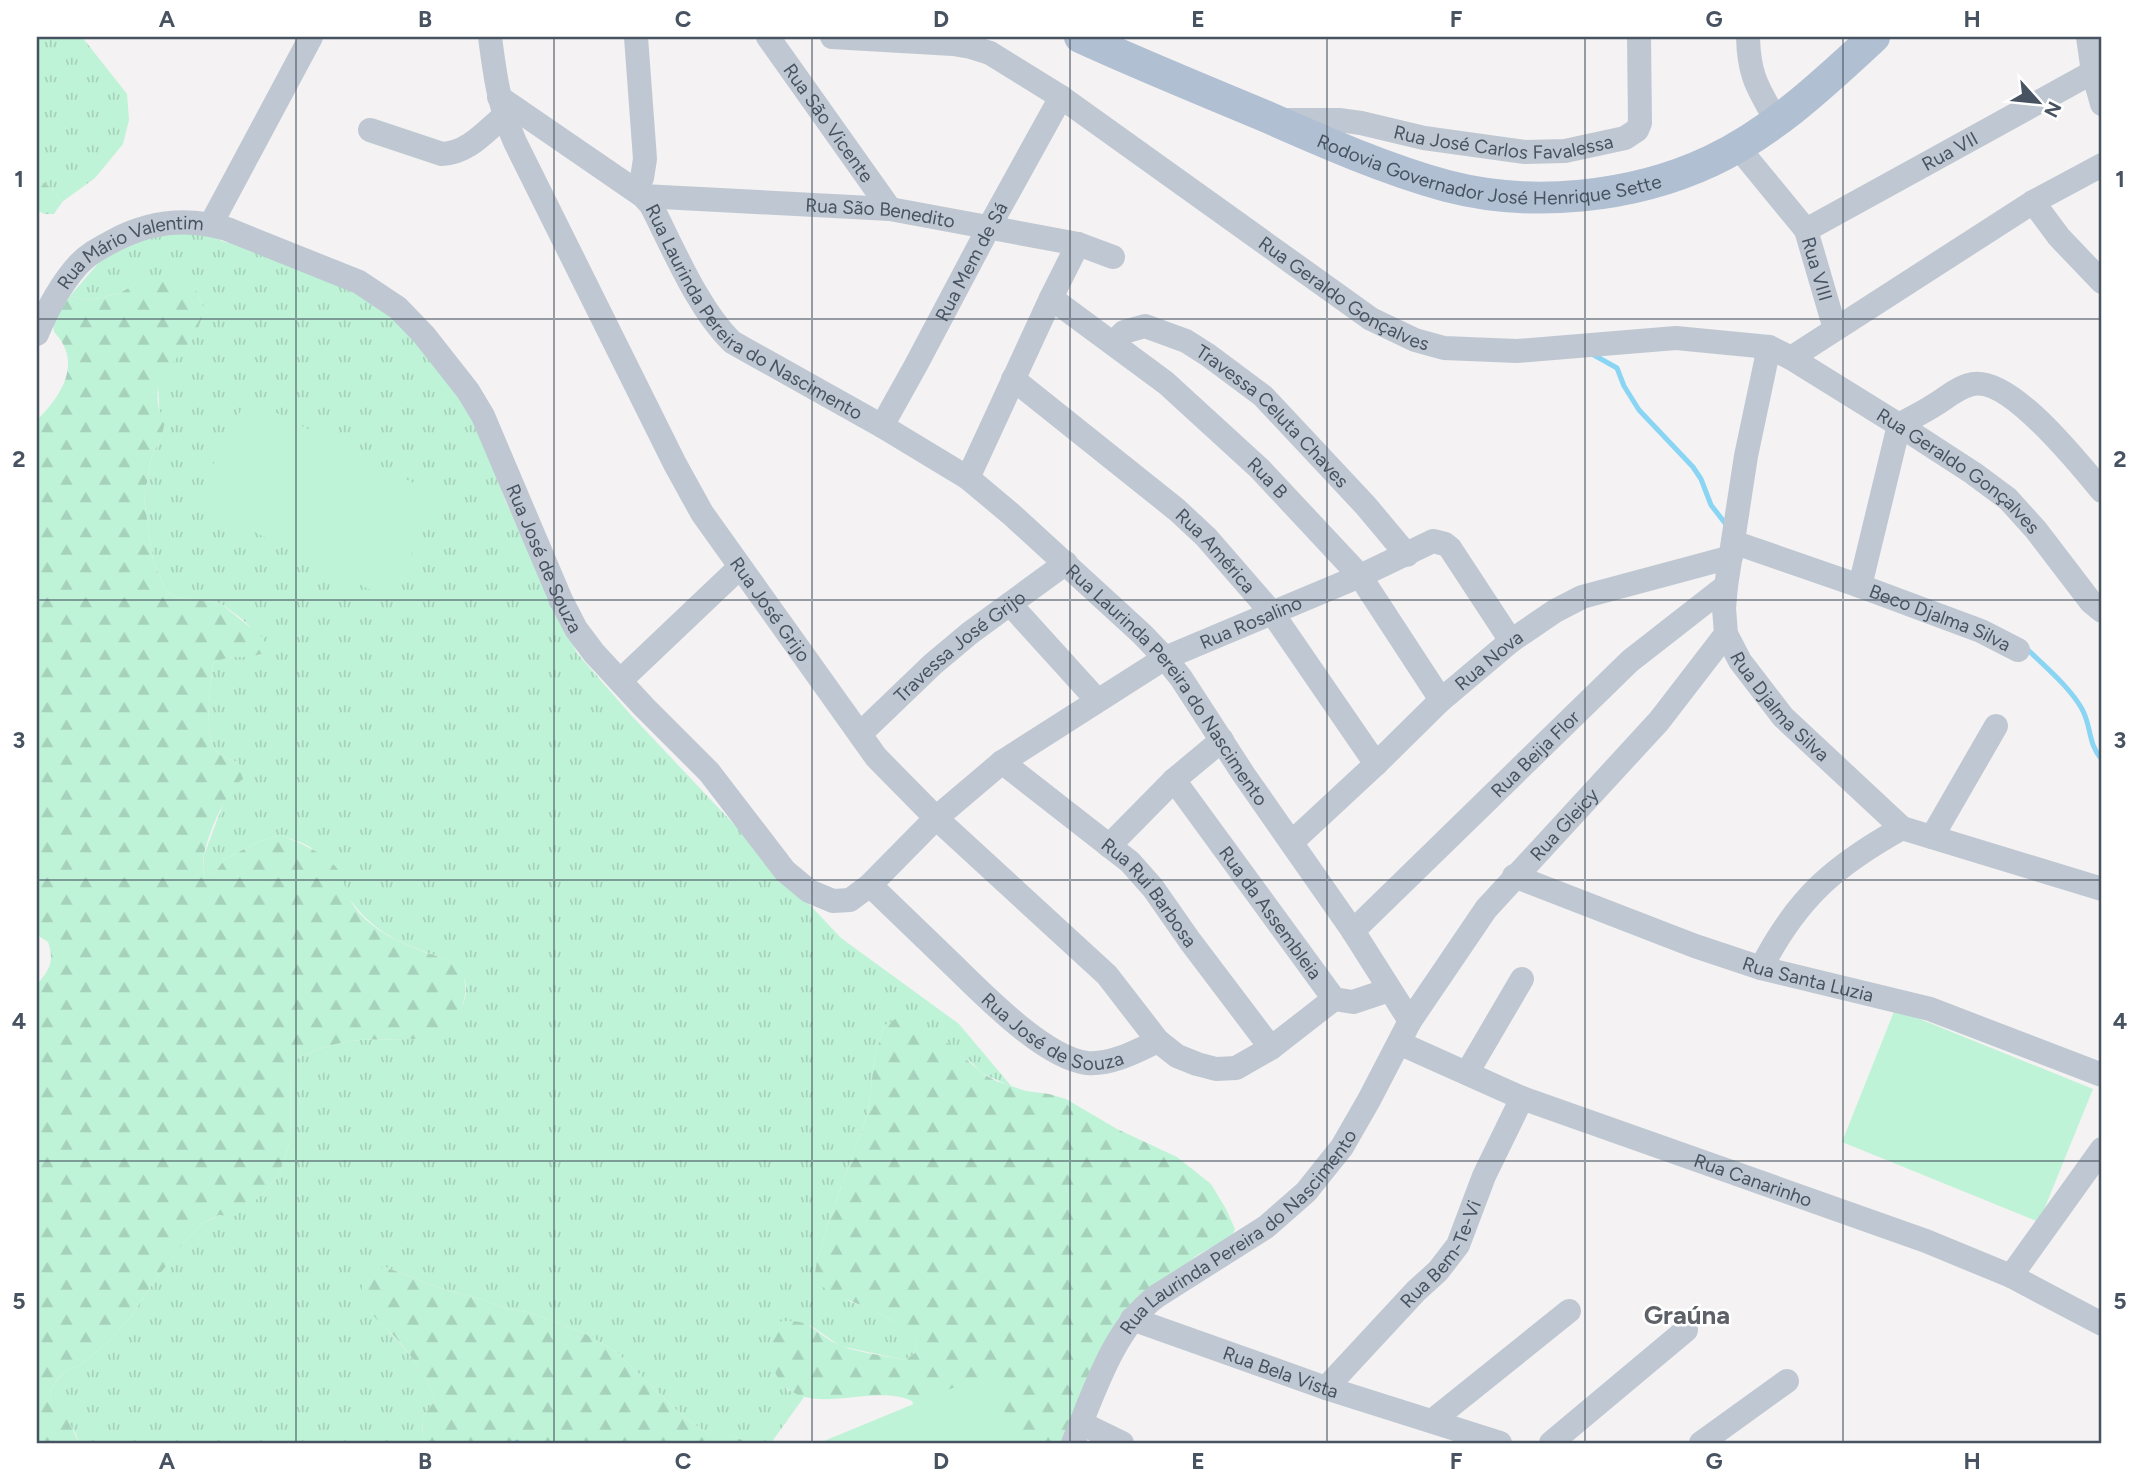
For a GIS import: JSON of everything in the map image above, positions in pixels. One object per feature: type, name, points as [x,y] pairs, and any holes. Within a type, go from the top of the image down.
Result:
[{"type":"main road","name":"Rodovia Governador José Henrique Sette","points":[[1080,37],[1116,44],[1336,147],[1447,186],[1515,196],[1581,196],[1618,191],[1684,172],[1711,161],[1777,122],[1810,97],[1874,37]]},
{"type":"street","name":"Rua Mário Valentim","points":[[37,334],[65,280],[93,252],[152,224],[183,221],[211,224],[312,37]]},
{"type":"street","points":[[370,130],[442,154],[464,149],[501,107],[490,37]]},
{"type":"street","points":[[636,37],[645,159],[638,193]]},
{"type":"street","name":"Rua São Vicente","points":[[768,37],[890,209]]},
{"type":"street","name":"Rua Geraldo Gonçalves","points":[[832,37],[954,41],[989,53],[1061,97],[1371,319],[1415,340],[1444,348],[1517,351],[1676,338],[1780,352],[1973,472],[2008,499],[2036,530],[2091,602],[2102,611]]},
{"type":"street","name":"Rua José Carlos Favalessa","points":[[1274,120],[1350,121],[1424,138],[1525,152],[1565,151],[1625,138],[1637,130],[1640,123],[1639,37]]},
{"type":"street","points":[[1748,37],[1749,64],[1754,83],[1777,122]]},
{"type":"street","points":[[2088,37],[2093,72],[2102,104]]},
{"type":"street","name":"Rua VII","points":[[1806,230],[2093,72]]},
{"type":"street","name":"Rua Mem de Sá","points":[[882,426],[1061,97]]},
{"type":"street","name":"Rua Laurinda Pereira do Nascimento","points":[[501,107],[638,193],[651,205],[708,313],[732,342],[882,426],[968,478],[1066,563],[1165,657],[1353,931],[1410,1021],[1342,1147],[1306,1192],[1266,1227],[1157,1296],[1132,1319],[1112,1353],[1077,1433]]},
{"type":"street","name":"Rua José Grijo","points":[[501,107],[521,155],[702,513],[877,757],[936,818],[1107,975],[1158,1041]]},
{"type":"street","name":"Rua VIII","points":[[1737,146],[1806,230],[1835,329]]},
{"type":"street","points":[[1780,352],[1835,329],[2033,202],[2102,164]]},
{"type":"street","name":"Rua São Benedito","points":[[638,193],[890,209],[1078,244],[1113,257]]},
{"type":"street","points":[[2033,202],[2059,237],[2102,282]]},
{"type":"street","name":"Rua José de Souza","points":[[211,224],[359,282],[398,308],[425,335],[468,391],[483,416],[561,600],[576,629],[620,681],[709,772],[785,871],[809,891],[834,901],[850,900],[870,885],[936,818]]},
{"type":"street","points":[[968,478],[1078,244]]},
{"type":"street","name":"Rua B","points":[[1051,298],[1166,383],[1260,469],[1360,576],[1441,700]]},
{"type":"street","name":"Travessa Celuta Chaves","points":[[1113,342],[1124,332],[1144,326],[1185,341],[1208,355],[1263,396],[1367,506],[1407,555]]},
{"type":"street","name":"Rua Djalma Silva","points":[[1780,352],[1746,456],[1726,586],[1726,634],[1740,661],[1783,717],[1902,828],[2102,889]]},
{"type":"street","name":"Rua América","points":[[1013,379],[1177,510],[1206,537],[1273,614],[1376,764]]},
{"type":"street","points":[[1899,425],[1967,385],[1978,382],[1991,385],[2016,400],[2043,424],[2102,491]]},
{"type":"street","name":"Beco Djalma Silva","points":[[1860,586],[1899,425]]},
{"type":"street","name":"Rua Rosalino","points":[[936,818],[1002,762],[1165,657],[1273,614],[1433,541],[1450,548],[1511,641]]},
{"type":"street","name":"Beco Djalma Silva","points":[[1732,549],[1860,586],[1981,631],[2018,650]]},
{"type":"street","name":"Rua Nova","points":[[1292,842],[1441,700],[1511,641],[1555,611],[1582,597],[1732,549]]},
{"type":"street","name":"Travessa José Grijo","points":[[860,734],[933,664],[970,633],[1066,563]]},
{"type":"street","points":[[620,681],[740,567]]},
{"type":"street","name":"Rua Beija Flor","points":[[1353,931],[1630,661],[1726,586]]},
{"type":"street","points":[[1010,604],[1097,700]]},
{"type":"street","name":"Rua Gleicy","points":[[1410,1021],[1486,909],[1659,720],[1726,634]]},
{"type":"street","points":[[1932,837],[1996,726]]},
{"type":"street","points":[[1109,846],[1174,780],[1222,740]]},
{"type":"street","name":"Rua Rui Barbosa","points":[[1002,762],[1130,862],[1153,888],[1271,1048]]},
{"type":"street","name":"Rua da Assembleia","points":[[1174,780],[1334,999],[1353,1002],[1389,990]]},
{"type":"street","points":[[1761,968],[1774,942],[1797,909],[1830,874],[1862,850],[1902,828]]},
{"type":"street","name":"Rua Santa Luzia","points":[[1514,876],[1695,946],[1761,968],[1930,1009],[2102,1075]]},
{"type":"street","name":"Rua José de Souza","points":[[870,885],[1027,1033],[1067,1057],[1086,1063],[1104,1063],[1158,1041],[1178,1056],[1197,1064],[1216,1069],[1236,1068],[1271,1048],[1334,999]]},
{"type":"street","points":[[1467,1073],[1522,979]]},
{"type":"street","name":"Rua Canarinho","points":[[1399,1043],[1522,1098],[1926,1241],[2011,1276],[2102,1324]]},
{"type":"street","name":"Rua Bem-Te-Vi","points":[[1326,1388],[1438,1271],[1458,1245],[1484,1177],[1522,1098]]},
{"type":"street","points":[[2011,1276],[2102,1149]]},
{"type":"street","points":[[1432,1421],[1569,1311]]},
{"type":"street","name":"Rua Bela Vista","points":[[1132,1319],[1326,1388],[1500,1443]]},
{"type":"street","points":[[1551,1443],[1686,1331]]},
{"type":"street","points":[[1702,1443],[1787,1381]]},
{"type":"street","points":[[1077,1433],[1122,1443]]},
{"type":"green space","points":[[37,37],[82,37],[127,94],[129,120],[123,144],[95,178],[62,202],[52,189],[37,177]]},
{"type":"green space","points":[[37,177],[52,189],[62,202],[54,214],[44,214],[37,210]]},
{"type":"green space","points":[[193,229],[225,242],[267,249],[362,297],[425,342],[483,439],[505,500],[577,653],[630,714],[841,938],[959,1024],[1012,1087],[982,1073],[970,1061],[885,1025],[875,1054],[868,1112],[817,1260],[848,1301],[870,1308],[902,1326],[915,1336],[917,1347],[915,1353],[905,1360],[840,1346],[810,1325],[786,1389],[804,1397],[771,1443],[750,1443],[730,1435],[710,1435],[684,1417],[614,1350],[582,1332],[527,1312],[504,1308],[440,1288],[385,1267],[371,1313],[409,1354],[430,1388],[435,1401],[422,1417],[423,1437],[428,1443],[79,1443],[50,1395],[51,1388],[67,1370],[79,1366],[108,1342],[131,1317],[153,1283],[186,1240],[203,1223],[262,1195],[280,1172],[290,1141],[291,1063],[324,1047],[344,1042],[401,1039],[429,1033],[452,1019],[465,998],[466,986],[458,969],[440,958],[395,939],[373,924],[347,897],[310,847],[280,835],[258,842],[225,859],[214,874],[203,877],[204,855],[225,799],[236,784],[239,763],[218,753],[210,735],[213,664],[222,658],[260,655],[250,627],[220,603],[175,597],[165,589],[153,560],[144,498],[152,455],[161,438],[158,384],[184,348],[204,309],[195,288],[140,281],[120,293],[100,298],[87,300],[70,296],[107,253],[132,241]]},
{"type":"green space","points":[[140,281],[179,281],[195,288],[204,309],[197,330],[166,372],[157,394],[165,422],[161,438],[152,455],[144,498],[153,560],[165,589],[175,597],[220,603],[261,636],[267,645],[266,651],[260,654],[227,658],[213,664],[210,735],[218,753],[239,763],[243,779],[224,802],[214,824],[204,854],[203,876],[214,874],[225,859],[258,842],[280,835],[302,844],[323,856],[338,869],[350,900],[369,923],[394,939],[457,967],[465,983],[465,994],[457,1016],[449,1027],[440,1033],[411,1039],[344,1042],[324,1047],[291,1063],[290,1141],[280,1172],[262,1195],[235,1216],[219,1215],[203,1223],[186,1240],[131,1317],[108,1342],[79,1366],[67,1370],[51,1388],[50,1395],[64,1410],[79,1443],[37,1443],[37,985],[48,970],[51,955],[48,942],[37,935],[37,420],[54,400],[66,378],[67,355],[63,343],[54,332],[53,321],[70,296],[87,300],[100,298],[120,293]]},
{"type":"green space","points":[[247,398],[441,497],[389,599],[194,502]]},
{"type":"green space","points":[[1895,1009],[2093,1089],[2039,1222],[1842,1142]]},
{"type":"green space","points":[[897,1018],[930,1028],[982,1073],[996,1081],[1026,1091],[1066,1099],[1117,1129],[1177,1157],[1211,1184],[1235,1229],[1232,1236],[1196,1256],[1168,1279],[1067,1443],[1006,1443],[914,1407],[912,1401],[895,1396],[816,1399],[799,1395],[784,1385],[773,1368],[769,1345],[778,1322],[805,1324],[839,1345],[862,1352],[905,1360],[915,1353],[915,1336],[910,1332],[880,1314],[833,1294],[814,1280],[830,1218],[868,1112],[875,1054],[885,1025]]},
{"type":"green space","points":[[385,1267],[440,1288],[504,1308],[527,1312],[582,1332],[614,1350],[684,1417],[710,1435],[730,1435],[750,1443],[428,1443],[423,1437],[422,1417],[435,1401],[432,1392],[413,1359],[371,1312],[362,1294],[364,1281],[371,1269]]},
{"type":"green space","points":[[989,1373],[1017,1443],[819,1443]]},
{"type":"waterway","points":[[1592,354],[1617,368],[1624,386],[1639,410],[1693,467],[1711,505],[1728,527]]},
{"type":"waterway","points":[[2025,647],[2077,701],[2085,716],[2094,747],[2102,760]]},
{"type":"district","name":"Graúna","points":[[1687,1315]]}]
